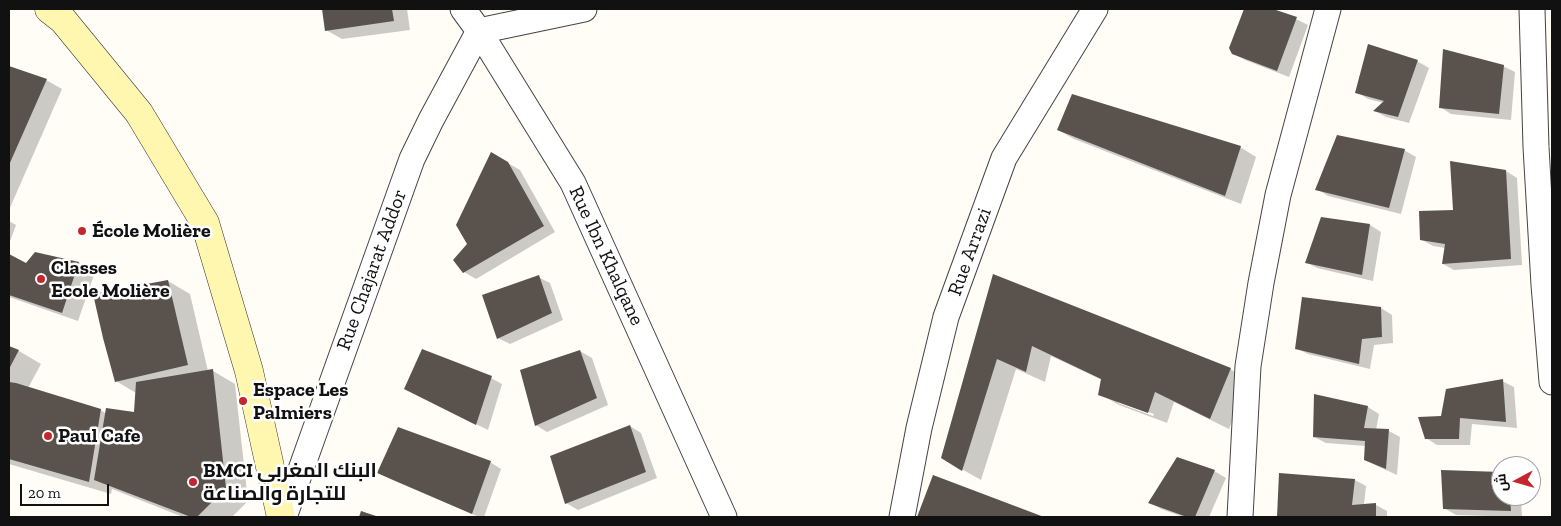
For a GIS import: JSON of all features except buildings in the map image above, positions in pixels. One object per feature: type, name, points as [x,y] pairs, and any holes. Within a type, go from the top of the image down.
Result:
[{"type":"street","points":[[50,9],[63,20],[138,113],[205,223],[250,371],[282,517]]},
{"type":"street","name":"Rue Ibn Khalqane","points":[[463,9],[479,31],[573,183],[724,517]]},
{"type":"street","points":[[479,31],[584,9]]},
{"type":"street","name":"Rue Arrazi","points":[[902,517],[919,428],[946,317],[1004,158],[1095,9]]},
{"type":"street","points":[[1240,517],[1248,366],[1261,283],[1278,195],[1328,9]]},
{"type":"street","points":[[1532,9],[1536,147],[1552,382]]},
{"type":"street","name":"Rue Chajarat Addor","points":[[282,517],[412,159],[430,120],[479,31]]},
{"type":"place","name":"École Molière","points":[[82,231]]},
{"type":"place","name":"Classes Ecole Molière","points":[[41,279]]},
{"type":"place","name":"Espace Les Palmiers","points":[[243,401]]},
{"type":"place","name":"Paul Cafe","points":[[48,436]]},
{"type":"place","name":"BMCI البنك المغربي للتجارة والصناعة","points":[[193,482]]}]
